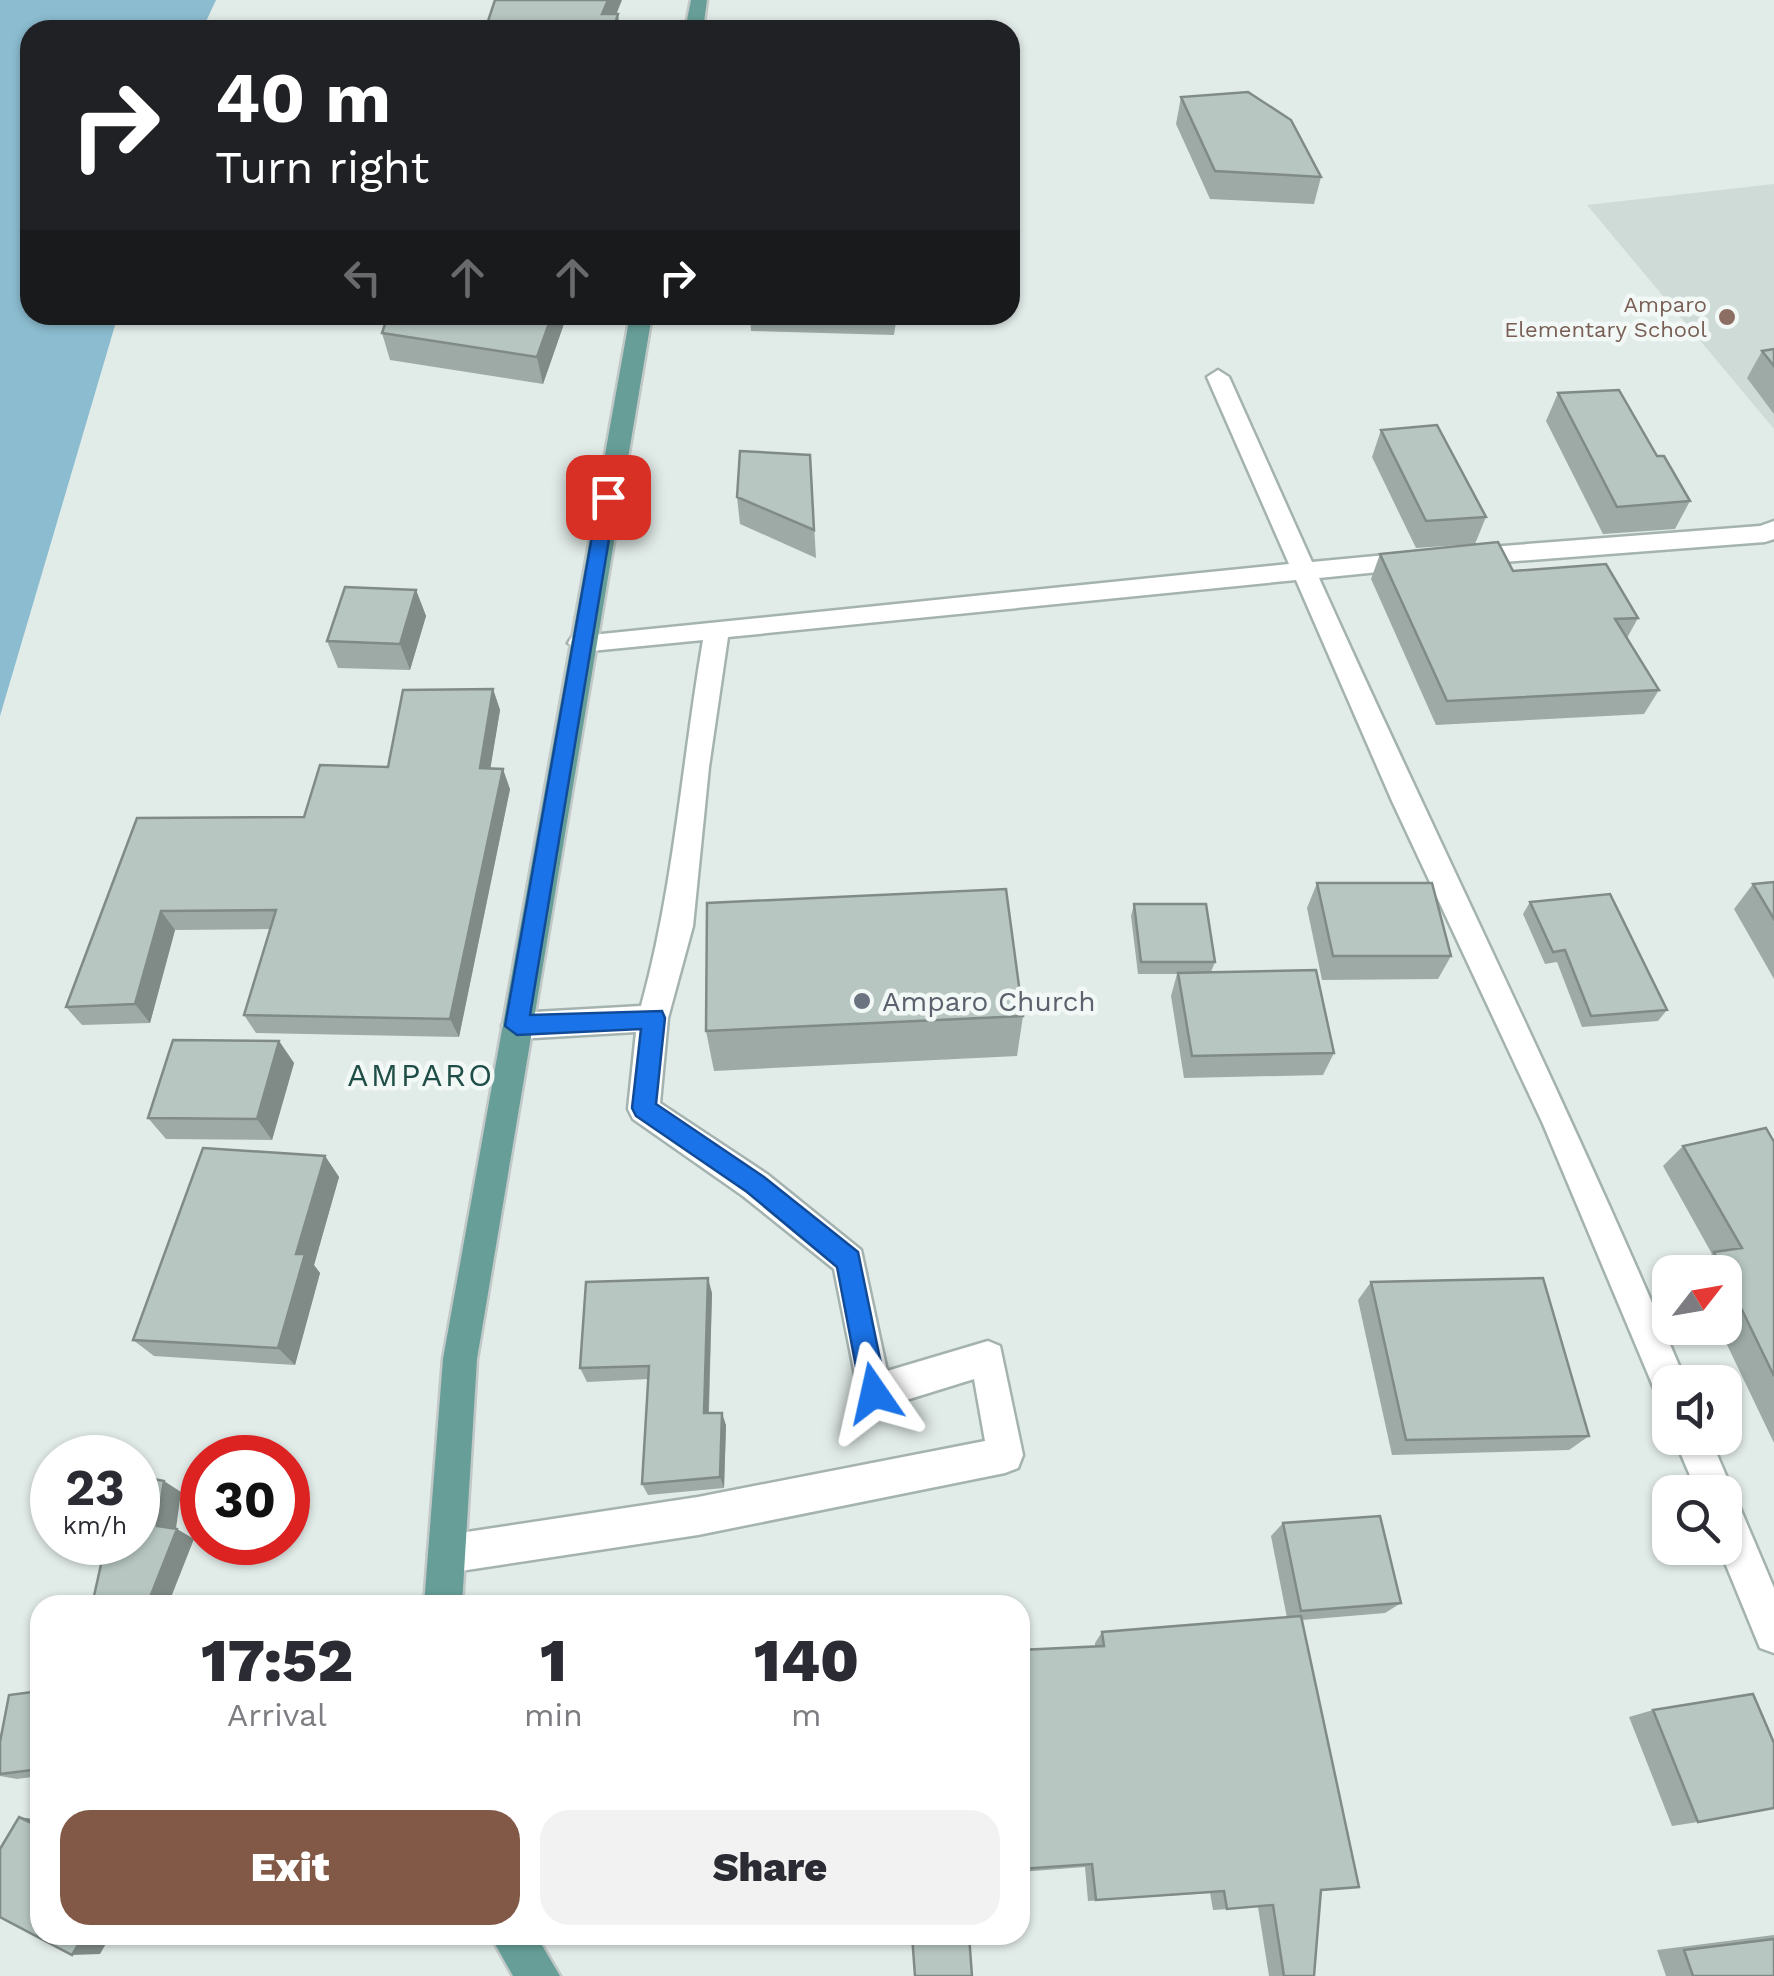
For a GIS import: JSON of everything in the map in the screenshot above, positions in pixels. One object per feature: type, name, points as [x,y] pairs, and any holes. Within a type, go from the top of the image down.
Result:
[{"type":"main road","points":[[444,1595],[460,1359],[580,643],[639,325]]},
{"type":"main road","points":[[518,1945],[538,1976]]},
{"type":"street","points":[[1218,378],[1406,801],[1559,1124],[1661,1365]]},
{"type":"street","points":[[580,643],[1305,569],[1765,534],[1774,529]]},
{"type":"street","points":[[447,1554],[698,1516],[1005,1455],[988,1358],[874,1393],[849,1261],[756,1184],[644,1108],[654,1018],[678,926],[717,629]]},
{"type":"street","points":[[517,1026],[654,1018]]},
{"type":"street","points":[[1742,1557],[1774,1634]]},
{"type":"shaded area","name":"Amparo Elementary School","points":[[1774,184],[1774,429],[1587,205]]},
{"type":"water","points":[[0,0],[216,0],[207,20],[20,20],[20,325],[115,325],[0,716]]},
{"type":"building","points":[[495,0],[608,0],[602,14],[618,14],[616,20],[488,20]]},
{"type":"building","points":[[1248,92],[1291,120],[1321,177],[1215,171],[1181,97]]},
{"type":"building","points":[[385,325],[548,325],[537,357],[382,333]]},
{"type":"building","points":[[1774,349],[1774,366],[1762,351]]},
{"type":"building","points":[[1619,390],[1657,456],[1664,456],[1690,501],[1617,507],[1558,393]]},
{"type":"building","points":[[1437,425],[1486,517],[1426,521],[1381,430]]},
{"type":"building","points":[[740,451],[810,455],[814,530],[737,497]]},
{"type":"building","points":[[1498,542],[1513,571],[1606,564],[1638,618],[1615,619],[1659,690],[1447,701],[1380,554]]},
{"type":"building","points":[[345,587],[416,590],[400,644],[327,641]]},
{"type":"building","points":[[493,689],[480,768],[503,769],[450,1019],[244,1015],[276,910],[161,911],[135,1004],[66,1007],[137,818],[304,817],[320,765],[388,767],[403,690]]},
{"type":"building","points":[[1774,882],[1774,919],[1753,884]]},
{"type":"building","points":[[1317,883],[1432,883],[1451,956],[1333,956]]},
{"type":"building","name":"Amparo Church","points":[[1006,889],[1023,1016],[706,1031],[707,903]]},
{"type":"building","points":[[1610,894],[1667,1010],[1591,1016],[1565,950],[1553,952],[1530,902]]},
{"type":"building","points":[[1134,904],[1206,904],[1215,962],[1141,962]]},
{"type":"building","points":[[1316,970],[1334,1053],[1192,1056],[1178,973]]},
{"type":"building","points":[[173,1040],[279,1041],[257,1119],[148,1118]]},
{"type":"building","points":[[1766,1128],[1774,1142],[1774,1376],[1742,1310],[1742,1255],[1714,1252],[1742,1248],[1683,1146]]},
{"type":"building","points":[[203,1148],[325,1156],[296,1254],[305,1254],[278,1348],[133,1340]]},
{"type":"building","points":[[708,1278],[704,1413],[722,1413],[720,1477],[642,1484],[649,1366],[580,1368],[586,1282]]},
{"type":"building","points":[[1543,1278],[1589,1436],[1406,1440],[1371,1282]]},
{"type":"building","points":[[1380,1516],[1401,1603],[1301,1611],[1283,1523]]},
{"type":"building","points":[[160,1526],[177,1529],[151,1595],[94,1595],[101,1565],[160,1565]]},
{"type":"building","points":[[1301,1616],[1359,1887],[1321,1890],[1314,1976],[1284,1976],[1273,1905],[1227,1909],[1224,1891],[1096,1900],[1092,1864],[1030,1868],[1030,1650],[1104,1646],[1102,1632]]},
{"type":"building","points":[[30,1692],[30,1770],[0,1774],[0,1742],[9,1695]]},
{"type":"building","points":[[1753,1694],[1774,1743],[1774,1808],[1698,1822],[1653,1710]]},
{"type":"building","points":[[19,1817],[30,1822],[30,1933],[0,1917],[0,1849]]},
{"type":"building","points":[[1774,1939],[1774,1976],[1693,1976],[1684,1950]]},
{"type":"building","points":[[53,1945],[78,1945],[72,1955]]},
{"type":"building","points":[[913,1945],[970,1945],[972,1976],[915,1976]]},
{"type":"place","name":"Amparo Elementary School","points":[[1727,317]]},
{"type":"place","name":"Amparo Church","points":[[862,1001]]},
{"type":"district","name":"AMPARO","points":[[421,1075]]},
{"type":"route","points":[[608,497],[517,1026],[654,1018],[644,1108],[756,1184],[849,1261],[874,1393]]}]
